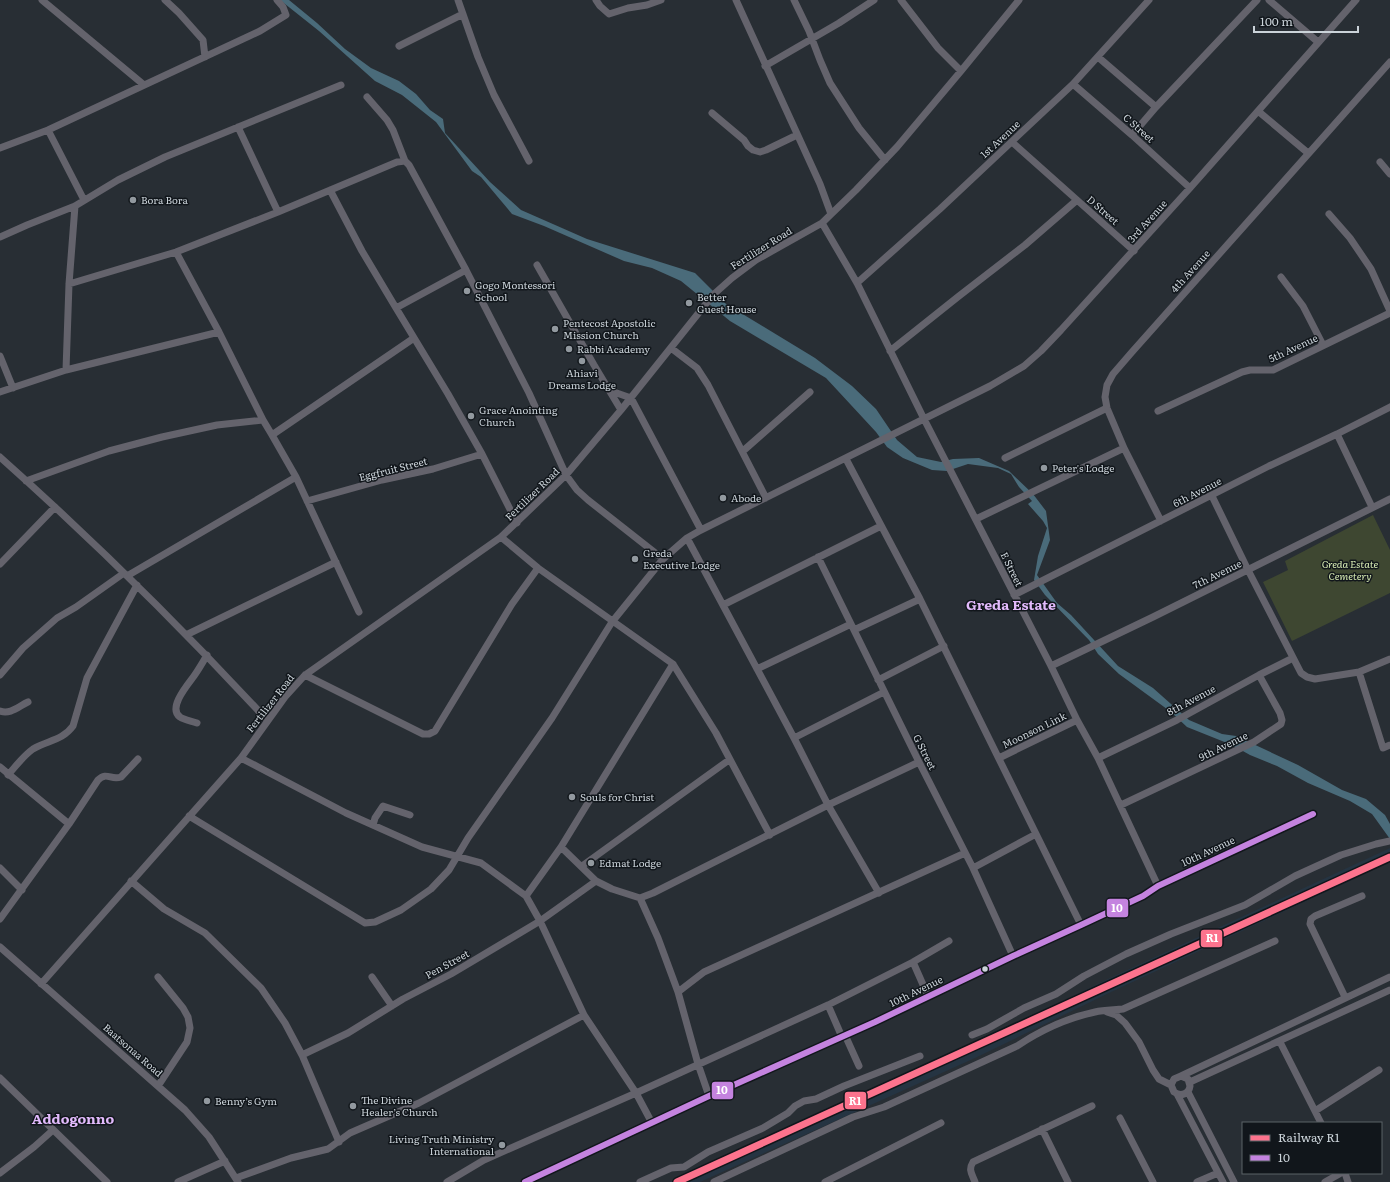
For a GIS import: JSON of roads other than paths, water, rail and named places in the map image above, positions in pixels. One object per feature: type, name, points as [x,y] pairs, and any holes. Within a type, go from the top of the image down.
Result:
[{"type":"street","points":[[42,0],[144,86]]},
{"type":"street","points":[[165,0],[203,40],[205,57]]},
{"type":"street","points":[[0,148],[48,130],[260,31],[286,15],[283,7],[277,0]]},
{"type":"street","points":[[458,0],[478,57],[494,95],[529,161]]},
{"type":"street","points":[[596,0],[609,14],[661,0]]},
{"type":"street","points":[[736,0],[820,184],[831,214]]},
{"type":"street","points":[[794,0],[812,38],[830,82],[859,128],[885,160]]},
{"type":"street","points":[[765,66],[839,23],[874,0]]},
{"type":"street","points":[[901,0],[938,48],[961,71]]},
{"type":"street","name":"Fertilizer Road","points":[[41,984],[241,758],[267,720],[305,675],[502,537],[517,523],[566,475],[631,398],[713,295],[756,260],[822,223],[885,160],[1019,0]]},
{"type":"street","name":"1st Avenue","points":[[857,283],[940,209],[1073,84],[1149,0]]},
{"type":"street","points":[[1132,135],[1156,107],[1257,0]]},
{"type":"street","points":[[1269,0],[1318,42]]},
{"type":"street","name":"3rd Avenue","points":[[189,816],[365,923],[375,922],[401,910],[431,890],[449,870],[468,838],[552,718],[612,622],[663,559],[687,538],[701,530],[924,420],[990,386],[1030,361],[1061,330],[1190,188],[1356,0]]},
{"type":"street","points":[[398,46],[463,14]]},
{"type":"street","points":[[1098,57],[1156,107]]},
{"type":"street","name":"4th Avenue","points":[[1161,521],[1124,448],[1107,408],[1105,397],[1107,385],[1113,374],[1390,62]]},
{"type":"street","name":"C Street","points":[[1073,84],[1190,188]]},
{"type":"street","points":[[0,238],[27,225],[75,206],[118,180],[165,157],[341,85]]},
{"type":"street","points":[[367,97],[387,120],[393,130],[405,161],[409,165],[466,270],[529,393],[566,475],[577,490],[588,500],[663,559]]},
{"type":"street","points":[[1258,111],[1308,153]]},
{"type":"street","points":[[712,113],[744,140],[748,146],[753,150],[760,152],[797,135]]},
{"type":"street","points":[[238,127],[278,212]]},
{"type":"street","points":[[48,130],[84,200]]},
{"type":"street","name":"D Street","points":[[1012,142],[1134,250]]},
{"type":"street","points":[[69,284],[176,252],[278,212],[397,162],[405,161]]},
{"type":"street","points":[[1380,162],[1390,174]]},
{"type":"street","points":[[330,190],[362,251],[448,394],[482,454],[517,523]]},
{"type":"street","points":[[890,351],[1025,245],[1077,200]]},
{"type":"street","points":[[66,370],[69,284],[75,206]]},
{"type":"street","points":[[1329,214],[1350,238],[1371,269],[1390,312]]},
{"type":"street","name":"E Street","points":[[822,223],[857,283],[924,420],[1051,666],[1077,720],[1098,758],[1158,886]]},
{"type":"street","points":[[176,252],[219,332],[263,420],[296,477],[359,612]]},
{"type":"street","points":[[537,265],[621,410]]},
{"type":"street","points":[[396,308],[466,270]]},
{"type":"street","points":[[1281,278],[1302,306],[1323,345]]},
{"type":"street","name":"5th Avenue","points":[[1158,412],[1242,372],[1250,370],[1273,370],[1390,312]]},
{"type":"street","points":[[0,392],[66,370],[219,332]]},
{"type":"street","points":[[272,435],[414,338]]},
{"type":"street","points":[[671,348],[697,368],[708,385],[766,498]]},
{"type":"street","points":[[0,356],[13,388]]},
{"type":"street","points":[[611,391],[631,398],[701,530]]},
{"type":"street","points":[[743,452],[810,392]]},
{"type":"street","name":"6th Avenue","points":[[1014,595],[1269,466],[1390,407]]},
{"type":"street","points":[[1005,458],[1107,408]]},
{"type":"street","points":[[26,481],[108,451],[162,437],[217,425],[263,420]]},
{"type":"street","points":[[1337,434],[1372,507]]},
{"type":"street","points":[[976,519],[1124,448]]},
{"type":"street","name":"Eggfruit Street","points":[[307,501],[382,480],[433,469],[482,454]]},
{"type":"street","points":[[0,457],[126,574],[207,655],[267,720]]},
{"type":"street","points":[[846,459],[944,646],[1081,925]]},
{"type":"street","points":[[0,675],[23,648],[57,618],[126,574],[296,477]]},
{"type":"street","points":[[1212,496],[1301,673],[1307,677],[1315,679],[1359,672],[1390,659]]},
{"type":"street","name":"7th Avenue","points":[[1051,666],[1248,570],[1372,507],[1389,502]]},
{"type":"street","points":[[0,564],[55,507]]},
{"type":"street","points":[[723,604],[880,526]]},
{"type":"street","points":[[502,537],[538,568],[673,664],[703,711],[770,835]]},
{"type":"street","points":[[687,538],[758,669],[828,805],[855,855],[878,893]]},
{"type":"street","name":"G Street","points":[[818,557],[973,868],[1013,956]]},
{"type":"street","points":[[186,635],[336,562]]},
{"type":"street","points":[[305,675],[423,734],[429,734],[435,730],[512,604],[538,568]]},
{"type":"street","points":[[8,775],[28,752],[61,738],[74,726],[87,678],[137,585]]},
{"type":"street","points":[[758,669],[852,627],[920,599]]},
{"type":"street","points":[[878,680],[944,646]]},
{"type":"street","points":[[197,723],[179,717],[176,708],[180,694],[207,655]]},
{"type":"street","name":"8th Avenue","points":[[1098,758],[1177,720],[1293,658]]},
{"type":"street","points":[[526,896],[561,847],[673,664]]},
{"type":"street","points":[[1359,672],[1383,748],[1390,745]]},
{"type":"street","name":"9th Avenue","points":[[1121,806],[1254,742],[1281,724],[1282,720],[1280,713],[1259,675]]},
{"type":"street","points":[[794,738],[884,692]]},
{"type":"street","points":[[0,711],[10,712],[28,702]]},
{"type":"street","name":"Moonson Link","points":[[999,758],[1077,720]]},
{"type":"street","points":[[241,758],[346,813],[422,847],[481,863],[526,896],[540,921],[584,1015],[636,1093],[652,1124]]},
{"type":"street","points":[[0,919],[69,824],[98,780],[102,776],[106,775],[113,778],[121,777],[138,759]]},
{"type":"street","points":[[582,866],[729,760]]},
{"type":"street","points":[[561,847],[596,881],[612,889],[640,898],[828,805],[919,762]]},
{"type":"street","points":[[0,767],[69,824]]},
{"type":"street","points":[[373,825],[375,818],[383,806],[410,815]]},
{"type":"street","name":"10th Avenue","points":[[525,1182],[652,1124],[709,1096],[844,1036],[1144,896],[1158,886],[1313,814]]},
{"type":"street","points":[[973,868],[1036,834]]},
{"type":"street","points":[[972,1035],[987,1029],[1024,1008],[1056,994],[1084,976],[1126,954],[1171,934],[1245,905],[1295,876],[1341,855],[1390,841]]},
{"type":"street","points":[[678,992],[704,972],[965,853]]},
{"type":"street","points":[[0,868],[22,890]]},
{"type":"street","points":[[131,881],[164,909],[205,933],[261,988],[285,1024],[302,1055],[340,1142]]},
{"type":"street","name":"Pen Street","points":[[302,1055],[348,1033],[403,999],[451,974],[540,921],[596,881]]},
{"type":"street","points":[[1345,997],[1310,924],[1311,919],[1315,916],[1362,896]]},
{"type":"street","points":[[640,898],[658,938],[678,992],[698,1064],[709,1096]]},
{"type":"street","points":[[447,1182],[484,1160],[636,1093],[828,1005],[912,962],[949,941]]},
{"type":"street","points":[[714,1182],[853,1117],[884,1108],[1017,1046],[1033,1035],[1054,1025],[1096,1012],[1123,1009],[1275,941]]},
{"type":"street","name":"Baatsonaa Road","points":[[0,947],[185,1110],[209,1137],[237,1180]]},
{"type":"street","points":[[912,962],[928,996]]},
{"type":"street","points":[[1171,1086],[1174,1079],[1390,976]]},
{"type":"street","points":[[158,977],[183,1008],[188,1017],[190,1028],[187,1042],[158,1086]]},
{"type":"street","points":[[372,977],[392,1006]]},
{"type":"street","points":[[1190,1082],[1280,1042],[1390,990]]},
{"type":"street","points":[[828,1005],[859,1066]]},
{"type":"street","points":[[1105,1011],[1116,1015],[1125,1024],[1139,1042],[1159,1079],[1171,1086],[1177,1094],[1223,1182]]},
{"type":"street","points":[[237,1180],[291,1158],[328,1149],[340,1142],[350,1133],[420,1103],[584,1015]]},
{"type":"street","points":[[1280,1042],[1320,1122]]},
{"type":"street","points":[[640,1182],[671,1168],[684,1167],[708,1152],[763,1128],[788,1113],[795,1106],[804,1101],[816,1099],[920,1056]]},
{"type":"street","points":[[1315,1111],[1379,1070]]},
{"type":"street","points":[[1180,1076],[1184,1077],[1190,1082]]},
{"type":"street","points":[[0,1078],[107,1182]]},
{"type":"street","points":[[1177,1094],[1181,1095],[1188,1092],[1190,1089],[1190,1082]]},
{"type":"street","points":[[1188,1092],[1234,1182]]},
{"type":"street","points":[[972,1181],[970,1167],[973,1162],[1092,1106]]},
{"type":"street","points":[[1120,1118],[1154,1182]]},
{"type":"street","points":[[825,1182],[941,1123]]},
{"type":"street","points":[[0,1173],[34,1147],[53,1130]]},
{"type":"street","points":[[1042,1130],[1068,1182]]},
{"type":"street","points":[[178,1182],[225,1161]]},
{"type":"street","points":[[1197,1182],[1218,1172]]},
{"type":"street","points":[[1325,1182],[1339,1174]]},
{"type":"rail line","name":"R1","points":[[677,1182],[1390,857]]},
{"type":"place","name":"Bora Bora","points":[[133,200]]},
{"type":"place","name":"Gogo Montessori School","points":[[467,291]]},
{"type":"place","name":"Better Guest House","points":[[689,303]]},
{"type":"place","name":"Pentecost Apostolic Mission Church","points":[[555,329]]},
{"type":"place","name":"Rabbi Academy","points":[[569,349]]},
{"type":"place","name":"Ahiavi Dreams Lodge","points":[[582,361]]},
{"type":"place","name":"Grace Anointing Church","points":[[471,416]]},
{"type":"place","name":"Peter's Lodge","points":[[1044,468]]},
{"type":"place","name":"Abode","points":[[723,498]]},
{"type":"place","name":"Greda Executive Lodge","points":[[635,559]]},
{"type":"place","name":"Souls for Christ","points":[[572,797]]},
{"type":"place","name":"Edmat Lodge","points":[[591,863]]},
{"type":"place","name":"Benny’s Gym","points":[[207,1101]]},
{"type":"place","name":"The Divine Healer’s Church","points":[[353,1106]]},
{"type":"place","name":"Living Truth Ministry International","points":[[502,1145]]},
{"type":"district","name":"Greda Estate","points":[[1011,605]]},
{"type":"district","name":"Addogonno","points":[[73,1119]]},
{"type":"park label","name":"Greda Estate Cemetery","points":[[1350,570]]}]
